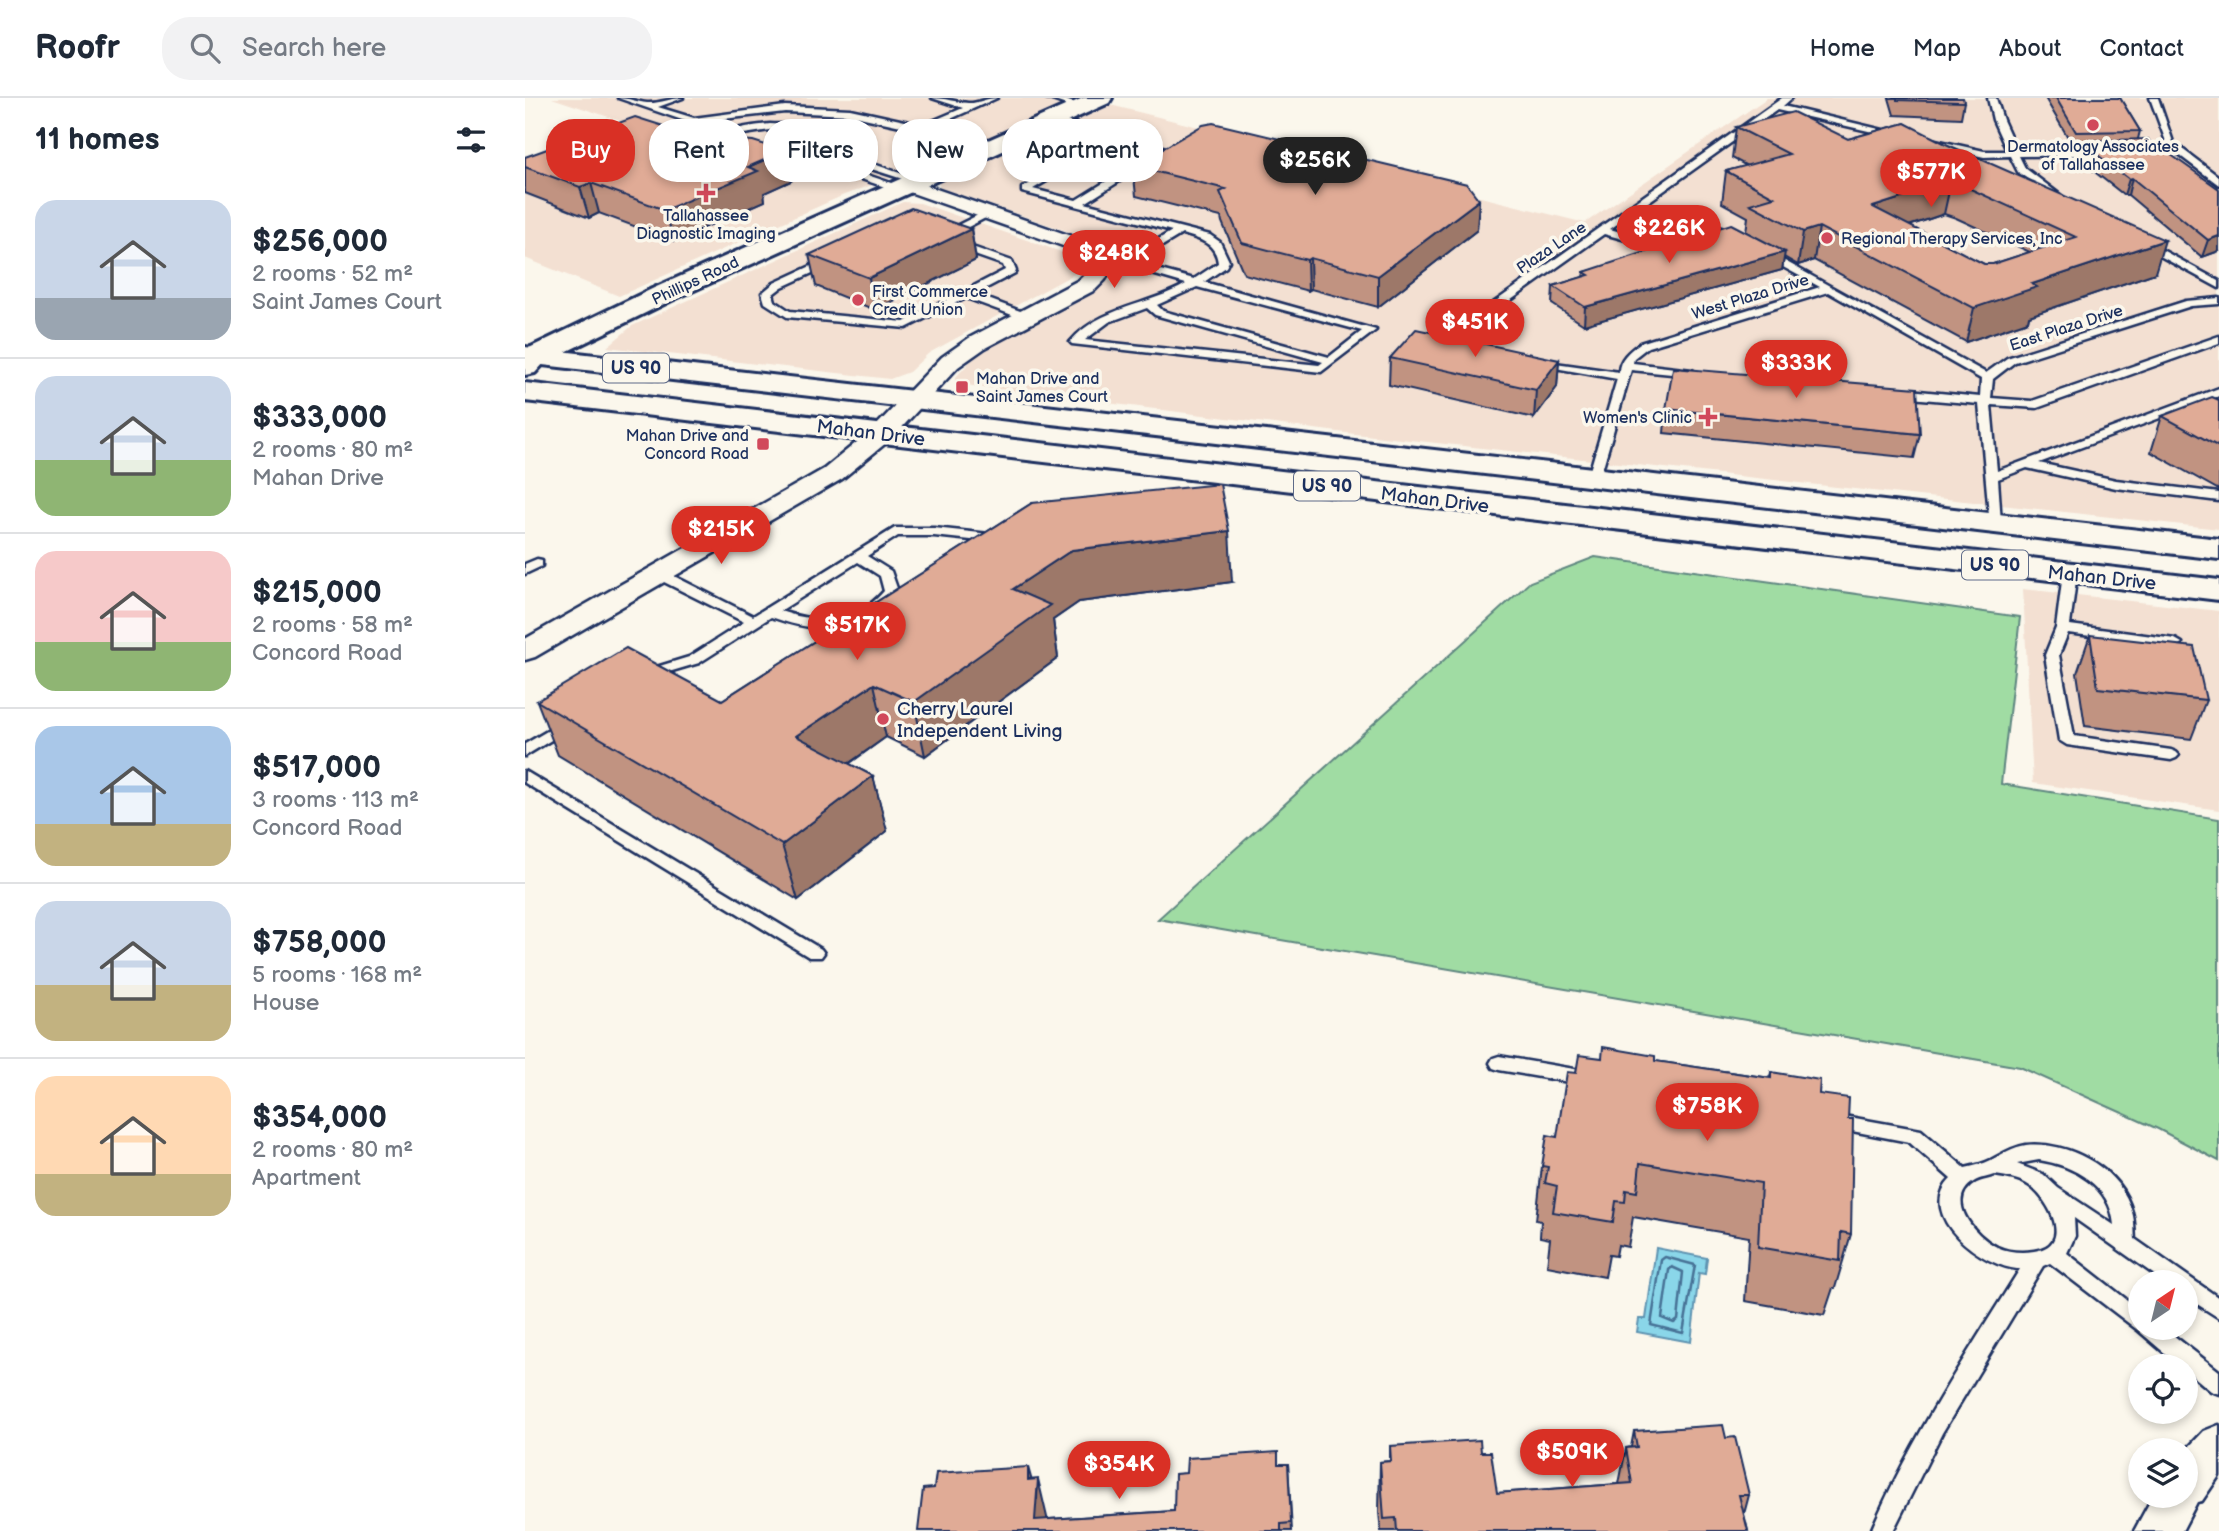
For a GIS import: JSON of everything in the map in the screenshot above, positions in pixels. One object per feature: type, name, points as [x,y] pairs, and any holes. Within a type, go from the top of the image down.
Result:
[{"type":"main road","name":"Phillips Road","points":[[528,359],[663,294],[906,184],[1050,109],[1091,102]]},
{"type":"main road","name":"Mahan Drive","points":[[528,359],[918,399],[2219,549]]},
{"type":"main road","name":"Mahan Drive","points":[[525,391],[2219,590]]},
{"type":"main road","points":[[1440,499],[1453,461]]},
{"type":"main road","points":[[1988,564],[1995,523]]},
{"type":"street","points":[[525,651],[833,474],[883,433],[918,399],[950,362],[1098,276],[1103,267],[1099,257],[1087,248],[906,184]]},
{"type":"street","points":[[2198,1471],[2219,1445]]},
{"type":"street","points":[[2157,1531],[2171,1508]]},
{"type":"lane","points":[[622,98],[687,119]]},
{"type":"lane","points":[[648,107],[679,98]]},
{"type":"lane","points":[[784,119],[787,98]]},
{"type":"lane","points":[[936,98],[972,107]]},
{"type":"lane","points":[[704,119],[735,113],[785,109],[850,112],[924,128],[993,98]]},
{"type":"lane","name":"Plaza Lane","points":[[1459,349],[1446,347],[1455,335],[1537,275],[1639,207],[1788,98]]},
{"type":"lane","points":[[1992,98],[1998,120],[2021,170],[2070,204]]},
{"type":"lane","points":[[2154,98],[2169,143],[2219,182]]},
{"type":"lane","points":[[1776,107],[1905,136]]},
{"type":"lane","points":[[1050,109],[1073,119]]},
{"type":"lane","points":[[763,129],[734,132],[717,138],[709,148],[723,159],[763,165]]},
{"type":"lane","points":[[641,140],[649,137]]},
{"type":"lane","points":[[1918,139],[1966,154],[2109,152]]},
{"type":"lane","points":[[2123,151],[2177,149]]},
{"type":"lane","points":[[878,172],[906,184]]},
{"type":"lane","points":[[878,177],[906,184]]},
{"type":"lane","points":[[1039,182],[1025,190],[1206,237],[1216,244],[1224,261],[1196,283],[1167,298],[1111,317],[1086,330],[1076,342],[1321,369],[1370,330],[1196,283],[1099,257]]},
{"type":"lane","points":[[1077,203],[1111,182]]},
{"type":"lane","points":[[1639,207],[1724,231],[1748,243]]},
{"type":"lane","points":[[938,238],[988,214]]},
{"type":"lane","points":[[1605,231],[1663,247],[1707,226]]},
{"type":"lane","points":[[1125,264],[1181,230]]},
{"type":"lane","points":[[916,231],[1008,263],[1011,271],[965,294],[906,325],[787,314],[770,303],[767,293],[778,285],[893,232],[916,231]]},
{"type":"lane","points":[[2128,234],[2219,285]]},
{"type":"lane","points":[[1759,250],[1829,288]]},
{"type":"lane","name":"West Plaza Drive","points":[[1623,371],[1629,357],[1644,345],[1829,288],[1987,378]]},
{"type":"lane","points":[[965,294],[1027,317]]},
{"type":"lane","name":"East Plaza Drive","points":[[1987,378],[2011,360],[2190,303],[2219,301]]},
{"type":"lane","points":[[1148,303],[1159,313],[1331,362]]},
{"type":"lane","points":[[1888,392],[2033,405],[2219,339]]},
{"type":"lane","points":[[1527,360],[1623,371],[1708,374]]},
{"type":"lane","points":[[1594,477],[1623,371]]},
{"type":"lane","points":[[1987,378],[1985,402],[1995,523]]},
{"type":"lane","points":[[1991,477],[2219,392]]},
{"type":"lane","points":[[2026,464],[2116,484],[2219,497]]},
{"type":"lane","points":[[637,680],[648,673],[694,660],[895,532],[934,532],[1012,541]]},
{"type":"lane","points":[[769,612],[806,624],[827,626],[849,622],[859,617],[886,599],[891,591],[891,584],[886,574],[858,556]]},
{"type":"lane","points":[[525,557],[537,563],[525,570]]},
{"type":"lane","points":[[2070,573],[2063,628],[2052,655],[2067,740],[2171,755]]},
{"type":"lane","points":[[659,574],[754,622]]},
{"type":"lane","points":[[2063,628],[2175,643]]},
{"type":"lane","points":[[525,751],[581,715]]},
{"type":"lane","points":[[525,776],[815,953]]},
{"type":"lane","points":[[1499,1063],[1609,1082]]},
{"type":"lane","points":[[1811,1117],[1914,1135],[1962,1177]]},
{"type":"lane","points":[[1995,1167],[2023,1152],[2061,1155],[2086,1168],[2106,1183],[2121,1210],[2126,1243]]},
{"type":"lane","points":[[2128,1314],[2044,1256],[2016,1261],[1995,1256],[1965,1236],[1955,1220],[1950,1204],[1953,1189],[1962,1177],[1977,1170],[1995,1167],[2015,1170],[2036,1180],[2164,1270]]},
{"type":"lane","points":[[1882,1531],[1895,1498],[1949,1402],[2044,1256],[2064,1240],[2067,1225],[2062,1208],[2052,1193],[2036,1180]]},
{"type":"lane","points":[[2198,1294],[2219,1309]]},
{"type":"lane","points":[[2163,1340],[2219,1384]]},
{"type":"shaded area","points":[[552,98],[1077,98],[1030,119],[1002,119],[1002,131],[988,138],[988,119],[892,119],[892,178],[844,195],[619,296],[525,258],[525,171],[546,162],[546,182],[635,182],[635,119],[615,119]]},
{"type":"shaded area","points":[[1767,98],[2219,98],[2219,529],[1346,433],[957,384],[955,378],[979,352],[1111,280],[1122,267],[1116,251],[1102,243],[940,188],[938,182],[988,182],[988,157],[1002,151],[1002,182],[1163,182],[1163,119],[1077,119],[1110,105],[1585,223]]},
{"type":"shaded area","name":"First Commerce Credit Union","points":[[903,202],[920,203],[1070,255],[1080,267],[1074,274],[929,353],[909,372],[890,379],[607,347],[632,326]]},
{"type":"shaded area","points":[[2023,589],[2219,611],[2219,810],[2033,783]]},
{"type":"green space","points":[[1595,557],[2020,617],[2001,784],[2219,819],[2219,1161],[2158,1129],[2020,1067],[1158,919],[1530,582]]},
{"type":"water","points":[[1656,1248],[1707,1258],[1705,1274],[1699,1273],[1691,1342],[1637,1332],[1639,1319],[1646,1319]]},
{"type":"building","points":[[1963,98],[1964,102],[1897,100]]},
{"type":"building","points":[[2056,98],[2120,98],[2140,131],[2076,132]]},
{"type":"building","points":[[1793,112],[1848,139],[1905,123],[1946,144],[2165,240],[2032,284],[2037,287],[1974,308],[1819,227],[1803,232],[1750,204],[1774,197],[1726,171],[1789,154],[1736,127]],"holes":[[[1951,182],[2076,237],[1993,264],[1984,264],[1873,207]]]},
{"type":"building","points":[[635,117],[649,121],[649,182],[732,182],[665,210],[591,183],[580,187],[566,182],[635,182],[635,119],[630,119]]},
{"type":"building","points":[[1213,123],[1467,184],[1479,200],[1378,276],[1242,243],[1220,192],[1226,189],[1163,173],[1163,148],[1203,125]]},
{"type":"building","points":[[2148,139],[2156,153],[2167,152],[2219,189],[2219,236],[2208,240],[2083,141]]},
{"type":"building","points":[[749,141],[763,144],[763,161],[749,167]]},
{"type":"building","points":[[546,149],[546,175],[525,167],[525,157]]},
{"type":"building","points":[[749,167],[758,171],[749,175]]},
{"type":"building","points":[[911,208],[971,229],[869,278],[809,255]]},
{"type":"building","points":[[1731,224],[1785,252],[1585,307],[1553,286],[1589,275],[1584,272]]},
{"type":"building","points":[[1416,329],[1559,360],[1536,390],[1390,358]]},
{"type":"building","points":[[1673,368],[1917,388],[1920,434],[1666,409]]},
{"type":"building","points":[[2212,397],[2219,400],[2219,447],[2162,416]]},
{"type":"building","points":[[1220,484],[1229,531],[1072,550],[1013,589],[1050,605],[914,702],[874,684],[796,736],[873,776],[782,845],[537,701],[626,648],[722,700],[1032,503]]},
{"type":"building","points":[[2090,635],[2194,647],[2206,700],[2098,688]]},
{"type":"building","points":[[1603,1047],[1655,1056],[1655,1061],[1771,1078],[1771,1072],[1820,1080],[1819,1094],[1849,1098],[1848,1119],[1853,1119],[1851,1234],[1841,1232],[1840,1261],[1758,1247],[1761,1183],[1640,1163],[1637,1192],[1626,1190],[1625,1202],[1616,1201],[1613,1222],[1553,1212],[1557,1186],[1545,1183],[1548,1167],[1542,1166],[1547,1135],[1557,1137],[1567,1072],[1576,1073],[1579,1055],[1602,1058]]},
{"type":"building","points":[[1723,1425],[1726,1438],[1735,1437],[1749,1495],[1739,1495],[1748,1531],[1397,1531],[1396,1518],[1384,1519],[1380,1462],[1391,1461],[1390,1446],[1480,1440],[1481,1452],[1491,1452],[1497,1493],[1632,1483],[1626,1448],[1637,1447],[1634,1431]]},
{"type":"building","points":[[1278,1452],[1278,1464],[1288,1464],[1291,1523],[1281,1524],[1281,1531],[918,1531],[923,1489],[934,1488],[936,1473],[1028,1467],[1028,1480],[1038,1479],[1035,1520],[1174,1511],[1175,1474],[1186,1473],[1187,1458]]},
{"type":"place","name":"Dermatology Associates of Tallahassee","points":[[2093,125]]},
{"type":"place","name":"Tallahassee Diagnostic Imaging","points":[[706,193]]},
{"type":"place","name":"Regional Therapy Services, Inc","points":[[1827,238]]},
{"type":"place","name":"First Commerce Credit Union","points":[[858,300]]},
{"type":"place","name":"Mahan Drive and Saint James Court","points":[[962,387]]},
{"type":"place","name":"Women's Clinic","points":[[1708,417]]},
{"type":"place","name":"Mahan Drive and Concord Road","points":[[763,444]]},
{"type":"place","name":"Cherry Laurel Independent Living","points":[[883,719]]}]
